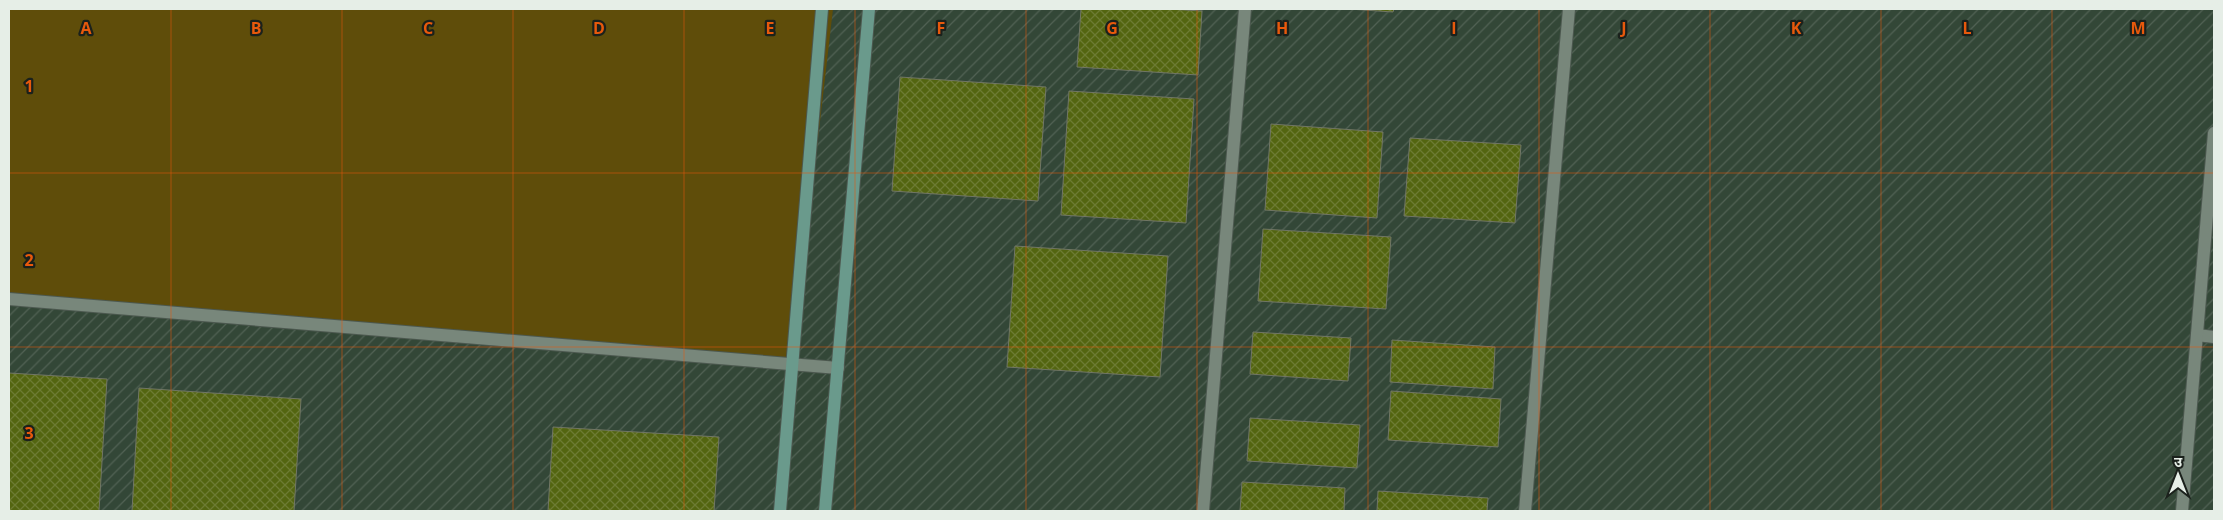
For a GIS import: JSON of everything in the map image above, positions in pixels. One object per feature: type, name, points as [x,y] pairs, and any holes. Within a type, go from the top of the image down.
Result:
[{"type":"street","points":[[780,511],[822,9]]},
{"type":"street","points":[[825,511],[869,9]]},
{"type":"street","points":[[1203,511],[1245,9]]},
{"type":"street","points":[[1525,511],[1569,9]]},
{"type":"street","points":[[2182,511],[2214,133]]},
{"type":"street","points":[[9,299],[838,368]]},
{"type":"street","points":[[2197,335],[2214,337]]},
{"type":"shaded area","points":[[9,9],[2214,9],[2214,511],[9,511]]},
{"type":"shaded area","points":[[9,9],[833,9],[792,364],[9,299]]},
{"type":"building","points":[[1081,9],[1202,11],[1198,75],[1077,67]]},
{"type":"building","points":[[1349,9],[1394,9],[1393,12]]},
{"type":"building","points":[[900,77],[1046,87],[1038,201],[892,191]]},
{"type":"building","points":[[1069,91],[1194,99],[1186,223],[1061,215]]},
{"type":"building","points":[[1271,124],[1383,132],[1377,218],[1265,210]]},
{"type":"building","points":[[1410,138],[1521,145],[1515,223],[1404,216]]},
{"type":"building","points":[[1263,229],[1391,237],[1386,309],[1258,301]]},
{"type":"building","points":[[1015,246],[1168,256],[1160,377],[1007,367]]},
{"type":"building","points":[[1253,332],[1351,338],[1348,381],[1250,374]]},
{"type":"building","points":[[1392,340],[1495,347],[1493,389],[1390,382]]},
{"type":"building","points":[[9,373],[107,379],[99,511],[9,511]]},
{"type":"building","points":[[139,388],[301,399],[294,511],[132,511]]},
{"type":"building","points":[[1391,391],[1501,399],[1498,447],[1388,440]]},
{"type":"building","points":[[1250,418],[1360,425],[1357,468],[1247,461]]},
{"type":"building","points":[[553,427],[719,437],[714,511],[548,511]]},
{"type":"building","points":[[1242,482],[1345,488],[1344,511],[1240,511]]},
{"type":"building","points":[[1378,491],[1488,498],[1487,511],[1377,511]]}]
